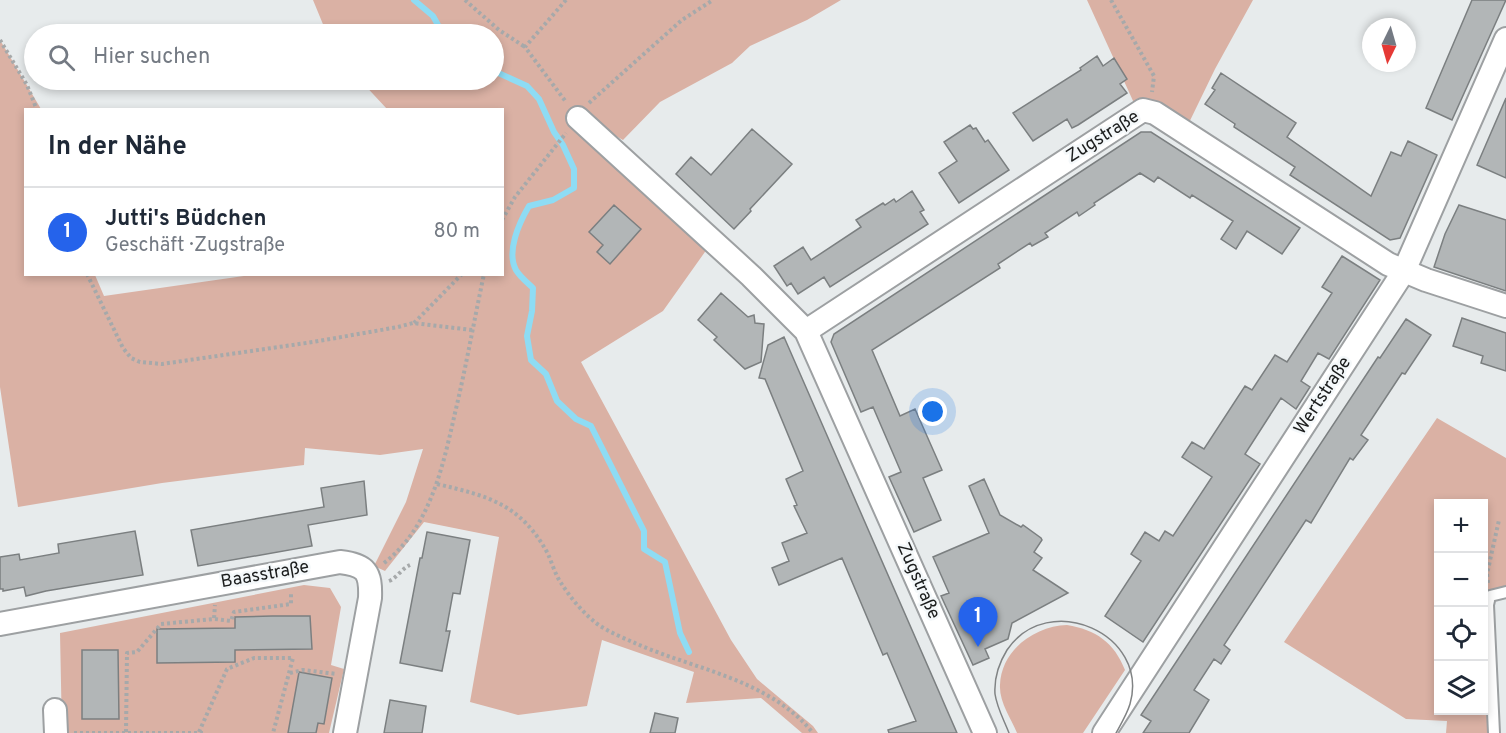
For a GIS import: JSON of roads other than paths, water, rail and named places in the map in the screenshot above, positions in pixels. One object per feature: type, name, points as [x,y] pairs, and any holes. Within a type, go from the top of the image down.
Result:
[{"type":"street","name":"Wertstraße","points":[[1104,733],[1404,271],[1506,39]]},
{"type":"street","name":"Zugstraße","points":[[806,331],[1138,112],[1149,110],[1374,256],[1404,271],[1506,306]]},
{"type":"street","name":"Zugstraße","points":[[578,118],[752,276],[806,331],[985,733]]},
{"type":"street","name":"Baasstraße","points":[[0,624],[340,562],[360,566],[368,573],[370,598],[345,733]]},
{"type":"street","points":[[55,710],[56,733]]},
{"type":"lane","points":[[1494,733],[1488,605],[1490,596],[1506,592]]},
{"type":"waterway","points":[[414,0],[433,16],[437,24]]},
{"type":"waterway","points":[[504,76],[527,86],[539,99],[574,169],[574,188],[553,200],[529,206],[521,221],[513,246],[512,255],[516,270],[533,288],[532,311],[527,336],[531,360],[546,374],[557,401],[576,419],[591,426],[644,531],[644,549],[665,562],[680,633],[689,652]]},
{"type":"tram line","points":[[1009,733],[995,694],[996,677],[1004,655],[1025,632],[1046,623],[1069,622],[1091,628],[1111,640],[1125,657],[1132,679],[1130,704],[1116,733]]},
{"type":"place","name":"Jutti's Büdchen","points":[[978,647]]}]
